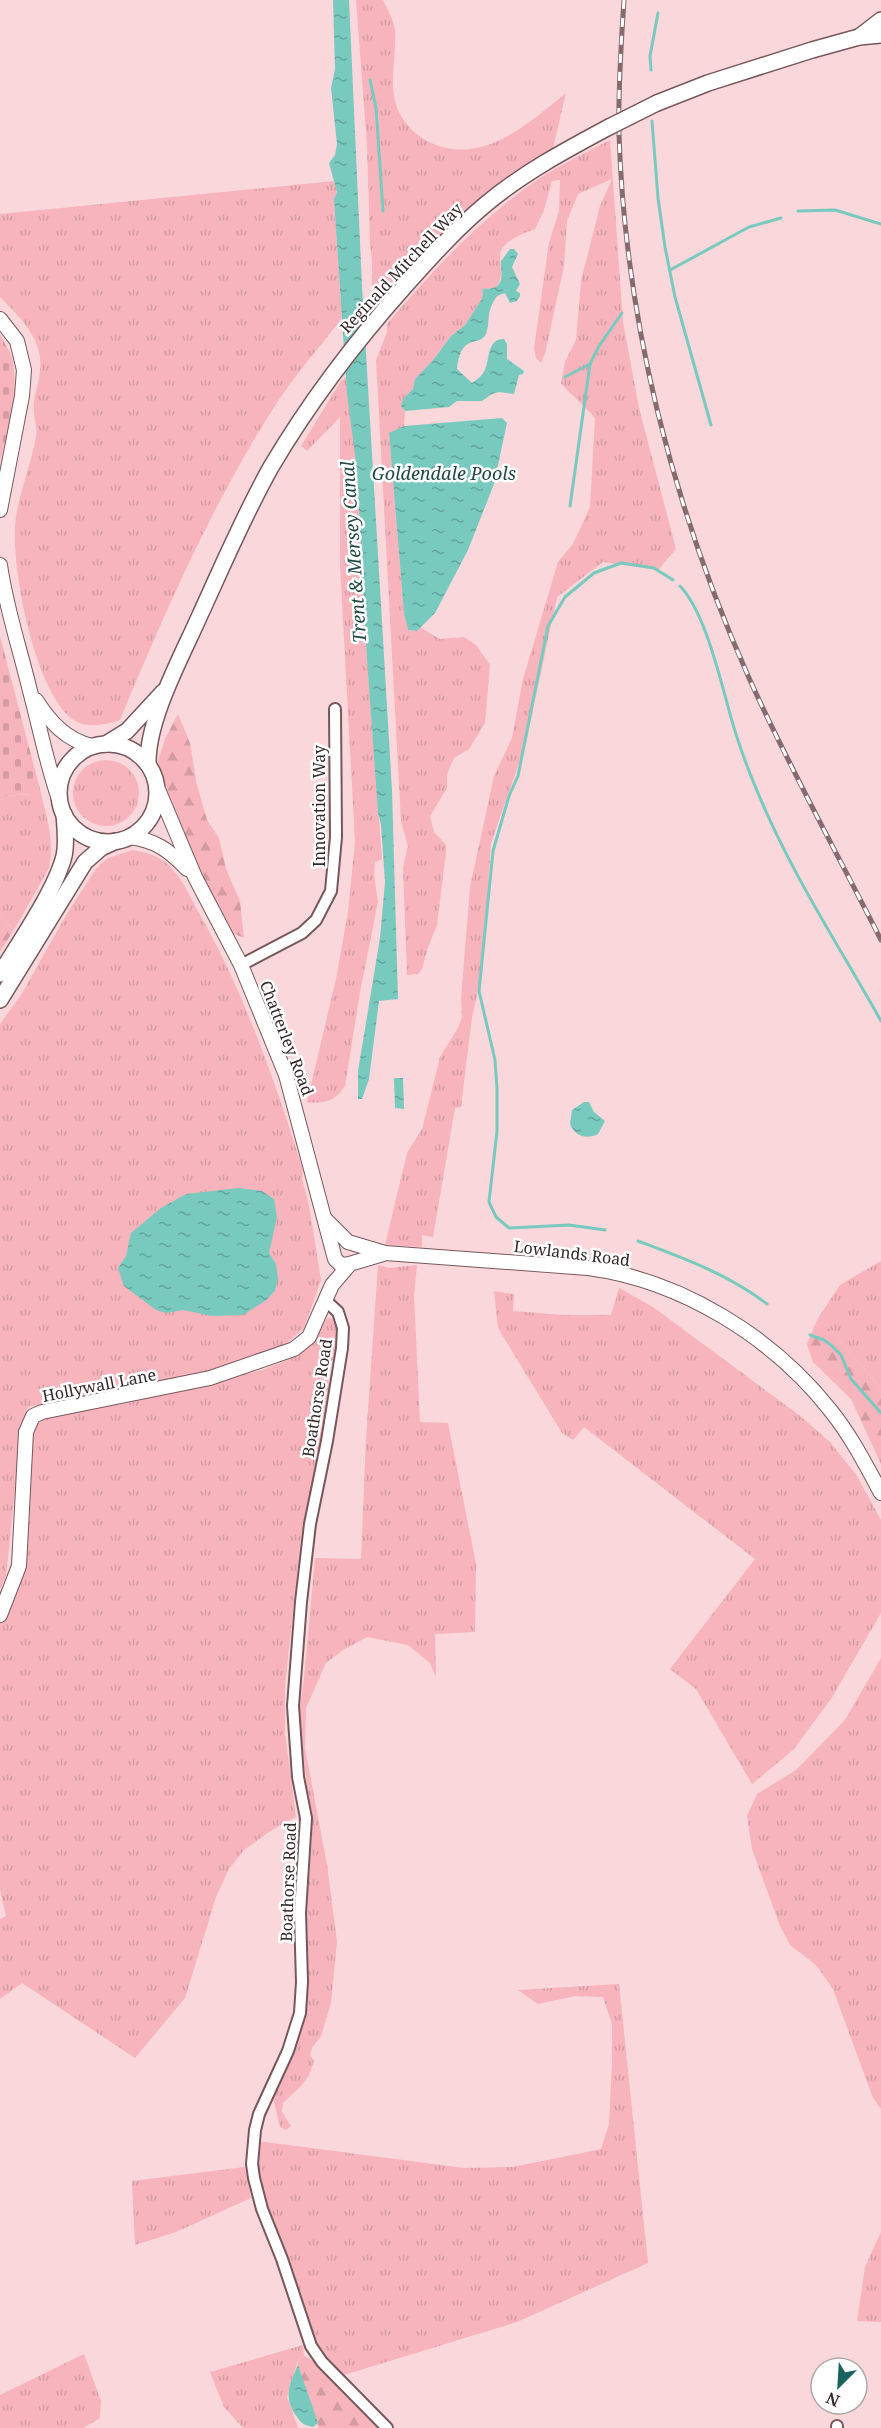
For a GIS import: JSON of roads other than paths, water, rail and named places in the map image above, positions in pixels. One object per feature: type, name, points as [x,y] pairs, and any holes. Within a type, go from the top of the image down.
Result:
[{"type":"main road","name":"Reginald Mitchell Way","points":[[859,37],[881,20]]},
{"type":"main road","name":"Reginald Mitchell Way","points":[[148,764],[153,732],[167,688],[257,493],[300,420],[340,363],[439,248],[486,204],[552,158],[657,103],[708,83],[859,37],[881,35]]},
{"type":"main road","name":"Reginald Mitchell Way","points":[[99,745],[127,731],[167,688]]},
{"type":"main road","points":[[0,974],[39,909],[62,864],[65,841],[59,786],[65,770],[75,757],[99,745],[121,745],[132,750],[148,764],[157,786],[156,803],[149,819],[144,826],[101,849],[85,862],[0,1000]]},
{"type":"main road","points":[[62,808],[70,824],[89,838],[105,842],[122,839]]},
{"type":"street","points":[[0,319],[17,341],[24,370],[22,396],[0,510]]},
{"type":"street","points":[[0,565],[8,611],[48,769],[62,808]]},
{"type":"street","points":[[30,691],[46,716],[60,730],[73,739],[99,745]]},
{"type":"street","name":"Innovation Way","points":[[241,965],[302,933],[322,910],[331,891],[336,837],[335,709]]},
{"type":"street","name":"Chatterley Road","points":[[157,786],[195,877],[241,965],[286,1075],[334,1253]]},
{"type":"street","name":"Chatterley Road","points":[[122,839],[152,841],[162,846],[195,877]]},
{"type":"street","name":"Chatterley Road","points":[[325,1219],[350,1243]]},
{"type":"street","points":[[339,1243],[350,1243],[357,1254],[352,1263],[340,1264],[334,1253],[339,1243]]},
{"type":"street","name":"Lowlands Road","points":[[350,1243],[385,1253],[612,1271],[666,1288],[739,1328],[785,1362],[831,1411],[860,1453],[881,1493]]},
{"type":"street","name":"Hollywall Lane","points":[[332,1285],[334,1253]]},
{"type":"street","name":"Lowlands Road","points":[[352,1263],[385,1253]]},
{"type":"street","name":"Hollywall Lane","points":[[0,1615],[19,1566],[26,1432],[33,1416],[42,1412],[188,1383],[267,1360],[294,1349],[309,1337],[332,1285],[352,1263]]},
{"type":"street","name":"Boathorse Road","points":[[325,1300],[338,1312],[343,1328],[342,1348],[327,1441],[310,1524],[293,1706],[298,1777],[306,1818],[300,1913],[302,1982],[300,2013],[288,2051],[272,2081],[259,2114],[252,2164],[259,2202],[282,2259],[311,2346],[322,2362],[387,2428]]},
{"type":"water","points":[[333,0],[349,0],[362,286],[392,790],[398,999],[379,1001],[369,1079],[362,1099],[358,1099],[358,1071],[380,938],[385,882],[366,645],[357,470],[347,394],[334,199],[337,192],[329,163],[335,155],[337,144],[331,88],[335,69]]},
{"type":"water","points":[[510,249],[514,249],[518,254],[512,267],[520,284],[516,291],[520,293],[520,296],[517,301],[510,303],[505,293],[497,296],[491,307],[486,334],[463,349],[457,369],[472,383],[481,376],[485,369],[491,347],[498,340],[504,339],[507,344],[507,359],[524,371],[519,375],[514,394],[499,392],[482,401],[457,401],[449,407],[405,411],[401,406],[403,399],[413,389],[415,379],[451,336],[465,325],[482,299],[483,289],[493,288],[500,283],[501,261]]},
{"type":"water","name":"Goldendale Pools","points":[[502,418],[507,423],[494,484],[468,550],[435,613],[417,631],[408,630],[404,613],[389,433],[404,426]]},
{"type":"water","points":[[394,1078],[403,1078],[404,1109],[395,1108]]},
{"type":"water","points":[[584,1102],[589,1102],[594,1112],[605,1121],[598,1134],[594,1136],[581,1136],[570,1124],[572,1110]]},
{"type":"water","points":[[239,1188],[262,1191],[274,1199],[277,1217],[269,1253],[276,1264],[278,1278],[275,1291],[265,1301],[243,1315],[212,1316],[183,1310],[166,1313],[156,1310],[124,1286],[118,1268],[126,1256],[131,1233],[161,1208],[186,1194]]},
{"type":"water","points":[[298,2365],[318,2423],[313,2427],[300,2421],[290,2404],[290,2385]]},
{"type":"waterway","points":[[651,70],[650,56],[658,13]]},
{"type":"waterway","points":[[370,80],[376,108],[383,211]]},
{"type":"waterway","points":[[652,121],[658,198],[665,247],[675,297],[711,425]]},
{"type":"waterway","points":[[798,211],[835,210],[881,224]]},
{"type":"waterway","points":[[670,270],[749,227],[781,218]]},
{"type":"waterway","points":[[570,506],[590,364],[599,346],[622,313]]},
{"type":"waterway","points":[[565,377],[590,364]]},
{"type":"waterway","points":[[605,1230],[569,1225],[509,1228],[496,1217],[489,1202],[497,1131],[497,1088],[495,1060],[479,991],[493,851],[509,796],[518,776],[548,626],[565,597],[594,573],[621,563],[654,568],[673,580]]},
{"type":"waterway","points":[[680,586],[696,609],[702,624],[714,656],[740,747],[771,823],[800,881],[881,1021]]},
{"type":"waterway","points":[[638,1241],[721,1275],[767,1304]]},
{"type":"waterway","points":[[810,1335],[824,1340],[841,1355],[851,1379],[881,1413]]},
{"type":"railway","points":[[624,0],[619,117],[623,204],[631,274],[643,344],[676,480],[697,547],[749,678],[881,940]]},
{"type":"water label","name":"Trent & Mersey Canal","points":[[354,552]]}]
